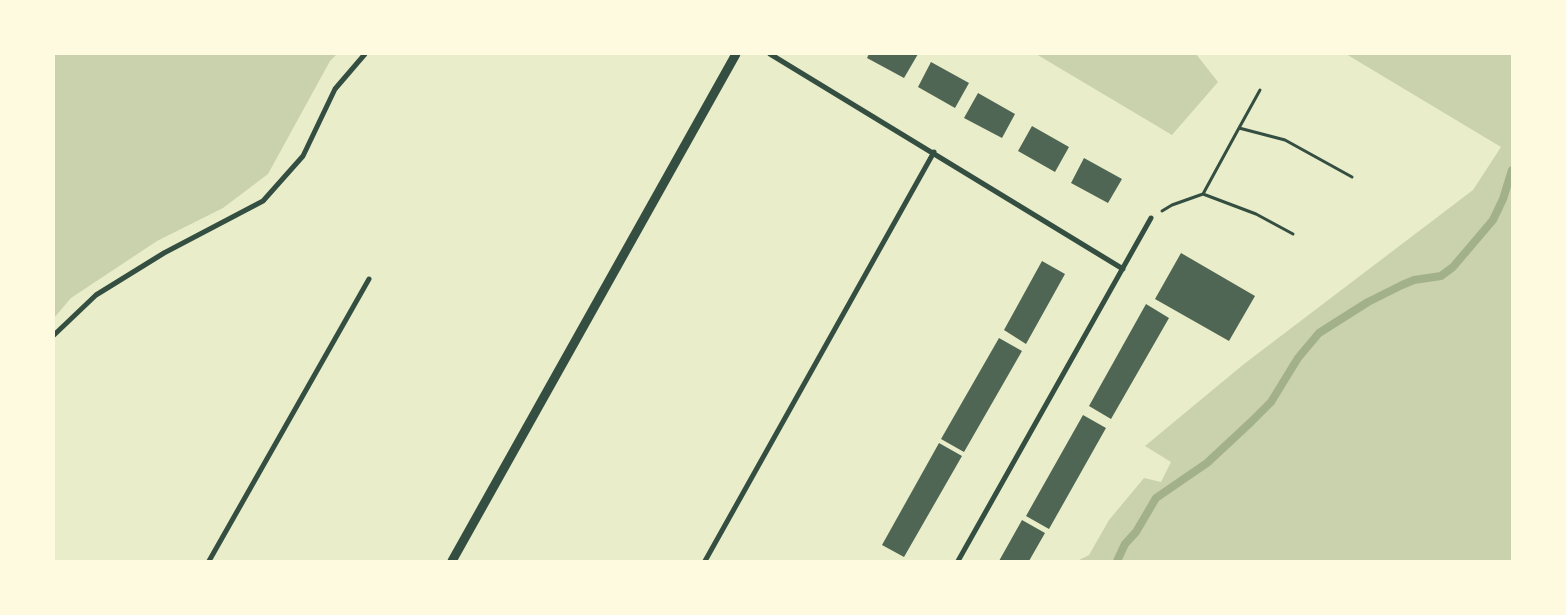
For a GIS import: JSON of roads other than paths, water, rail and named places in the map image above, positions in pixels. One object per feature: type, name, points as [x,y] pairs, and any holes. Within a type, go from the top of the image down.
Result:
[{"type":"street","points":[[54,335],[96,295],[164,253],[263,201],[303,156],[335,89],[365,54]]},
{"type":"street","points":[[452,561],[736,54]]},
{"type":"street","points":[[770,54],[934,152],[1122,269]]},
{"type":"street","points":[[705,561],[934,152]]},
{"type":"street","points":[[958,561],[1151,218]]},
{"type":"street","points":[[210,561],[369,279]]},
{"type":"waterway","points":[[1117,561],[1125,544],[1136,532],[1156,498],[1207,463],[1271,402],[1298,358],[1319,333],[1368,302],[1402,285],[1414,280],[1441,276],[1453,267],[1493,220],[1503,199],[1512,170]]}]
